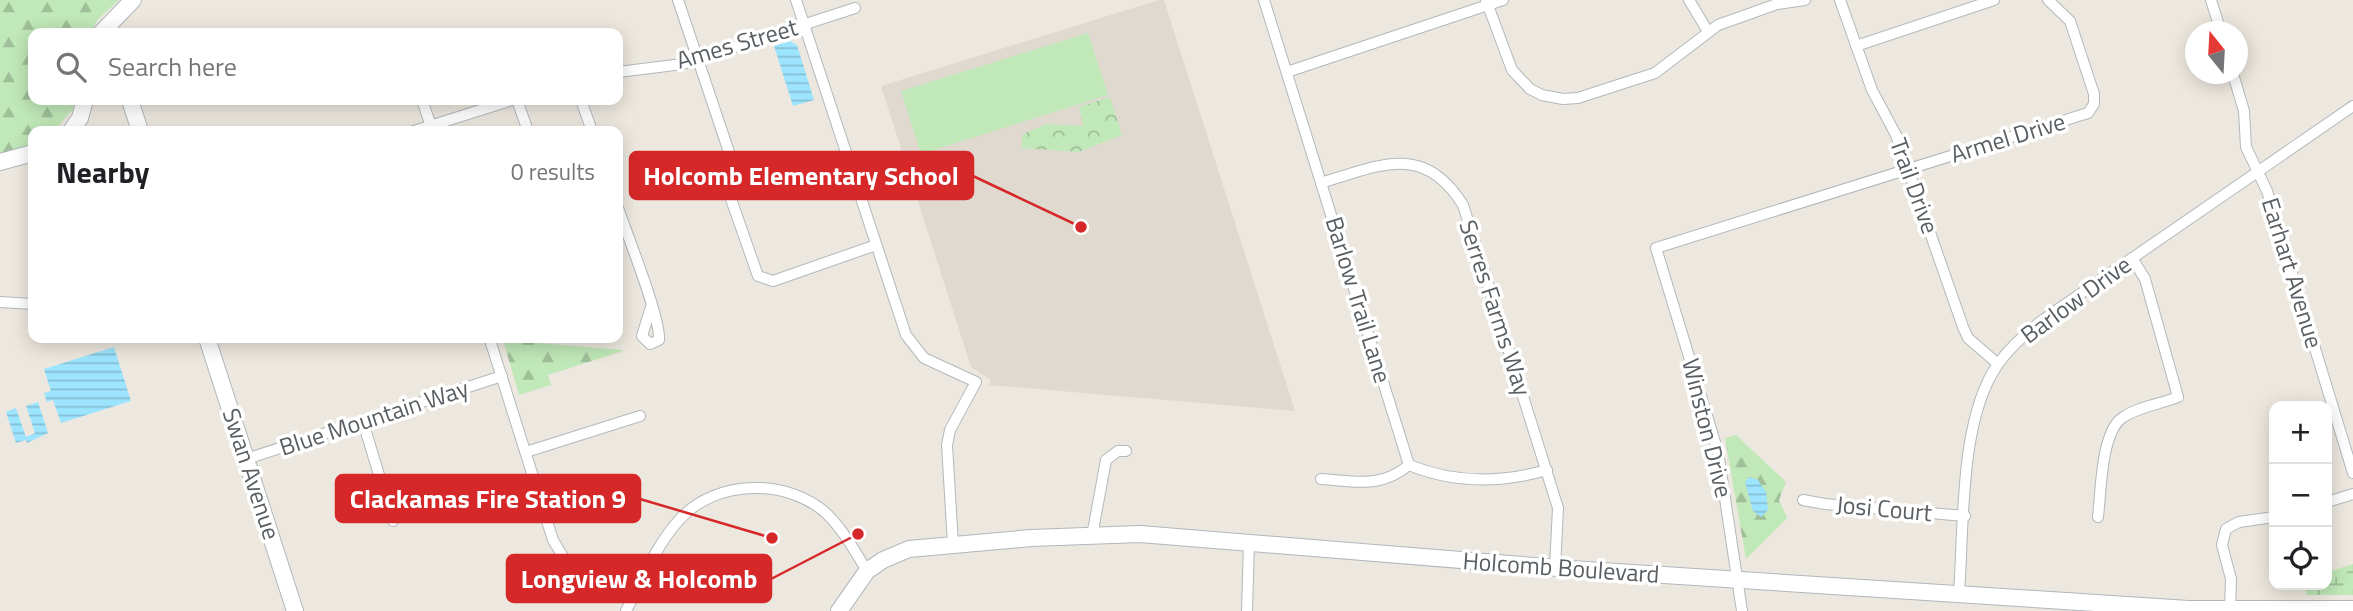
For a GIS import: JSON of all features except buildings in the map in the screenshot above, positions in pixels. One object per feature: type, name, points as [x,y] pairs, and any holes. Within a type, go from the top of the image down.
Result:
[{"type":"street","points":[[108,28],[133,0]]},
{"type":"street","points":[[678,0],[732,161],[731,199],[758,276],[773,281],[876,245]]},
{"type":"street","points":[[796,0],[906,335],[914,348],[931,361],[976,382],[954,422],[947,445],[953,544]]},
{"type":"street","name":"Barlow Trail Lane","points":[[1264,0],[1409,465]]},
{"type":"street","points":[[1287,72],[1487,3],[1503,0]]},
{"type":"street","points":[[1689,0],[1707,30]]},
{"type":"street","points":[[1487,3],[1511,70],[1530,89],[1542,95],[1563,99],[1578,98],[1655,74],[1675,61],[1707,30],[1776,2],[1805,0]]},
{"type":"street","name":"Trail Drive","points":[[1840,0],[1872,90],[1896,135],[1963,327],[1968,338],[1997,365]]},
{"type":"street","points":[[1856,46],[1994,0]]},
{"type":"street","name":"Armel Drive","points":[[1656,248],[1908,167],[1961,154],[2088,113],[2094,104],[2070,21],[2048,0]]},
{"type":"street","points":[[2211,0],[2218,21]]},
{"type":"street","name":"Ames Street","points":[[623,71],[698,59],[855,8]]},
{"type":"street","name":"Earhart Avenue","points":[[2236,84],[2244,111],[2246,147],[2267,191],[2353,473]]},
{"type":"street","points":[[74,126],[84,105]]},
{"type":"street","points":[[132,105],[138,126]]},
{"type":"street","points":[[424,105],[431,126],[496,105]]},
{"type":"street","points":[[519,105],[526,126]]},
{"type":"street","points":[[583,105],[590,126]]},
{"type":"street","name":"Barlow Drive","points":[[1959,594],[1973,422],[1983,390],[1997,365],[2024,335],[2044,318],[2353,106]]},
{"type":"street","points":[[0,162],[28,154]]},
{"type":"street","name":"Serres Farms Way","points":[[1321,183],[1391,163],[1431,170],[1449,183],[1463,205],[1558,508],[1555,568]]},
{"type":"street","points":[[623,223],[651,307]]},
{"type":"street","name":"Winston Drive","points":[[1656,248],[1716,444],[1742,611]]},
{"type":"street","points":[[2098,517],[2107,446],[2115,424],[2131,413],[2178,397],[2145,279],[2132,258]]},
{"type":"street","points":[[0,302],[28,304]]},
{"type":"street","name":"Swan Avenue","points":[[209,343],[295,611]]},
{"type":"street","points":[[491,343],[553,540],[562,555]]},
{"type":"street","name":"Blue Mountain Way","points":[[246,459],[502,376]]},
{"type":"street","points":[[526,452],[640,416]]},
{"type":"street","points":[[363,422],[393,521]]},
{"type":"street","points":[[1092,536],[1106,460],[1118,451],[1126,451]]},
{"type":"street","points":[[1321,479],[1380,482],[1394,477],[1409,465],[1436,476],[1494,480],[1512,480],[1547,470]]},
{"type":"street","points":[[625,611],[681,517],[707,499],[737,489],[783,492],[817,506],[842,532],[867,571]]},
{"type":"street","points":[[2332,500],[2353,494]]},
{"type":"street","name":"Josi Court","points":[[1803,500],[1825,505],[1965,516]]},
{"type":"street","points":[[2230,610],[2231,579],[2222,545],[2225,529],[2239,522],[2269,518]]},
{"type":"street","name":"Holcomb Boulevard","points":[[839,611],[867,571],[900,552],[953,544],[1092,536],[1166,535],[1555,568],[1959,594],[2230,610],[2353,609]]},
{"type":"street","points":[[1247,611],[1249,542]]},
{"type":"shaded area","points":[[1164,0],[1295,411],[989,385],[991,380],[971,367],[881,86]]},
{"type":"green space","points":[[0,0],[119,0],[98,19],[93,28],[28,28],[28,105],[74,105],[58,126],[28,126],[28,146],[0,155]]},
{"type":"green space","points":[[1088,33],[1108,95],[921,154],[901,91]]},
{"type":"green space","points":[[1110,97],[1122,135],[1079,152],[1021,148],[1023,134],[1046,124],[1083,126],[1079,107]]},
{"type":"green space","points":[[504,343],[623,350],[548,375],[551,385],[519,395]]},
{"type":"green space","points":[[1736,435],[1786,482],[1779,500],[1787,518],[1746,559],[1725,438]]},
{"type":"green space","points":[[2353,564],[2353,595],[2307,595],[2306,590],[2332,590],[2332,571]]},
{"type":"water","points":[[790,41],[797,45],[814,100],[793,106],[774,46]]},
{"type":"water","points":[[114,347],[131,401],[61,423],[53,400],[47,402],[44,393],[51,391],[44,369]]},
{"type":"water","points":[[38,402],[48,433],[27,443],[26,440],[16,443],[6,412],[16,408],[26,437],[35,433],[26,406]]},
{"type":"water","points":[[1749,477],[1758,480],[1766,492],[1768,510],[1761,517],[1753,511],[1745,482]]},
{"type":"place","name":"Holcomb Elementary School","points":[[1081,227]]},
{"type":"place","name":"Longview & Holcomb","points":[[858,534]]},
{"type":"place","name":"Clackamas Fire Station 9","points":[[772,538]]}]
